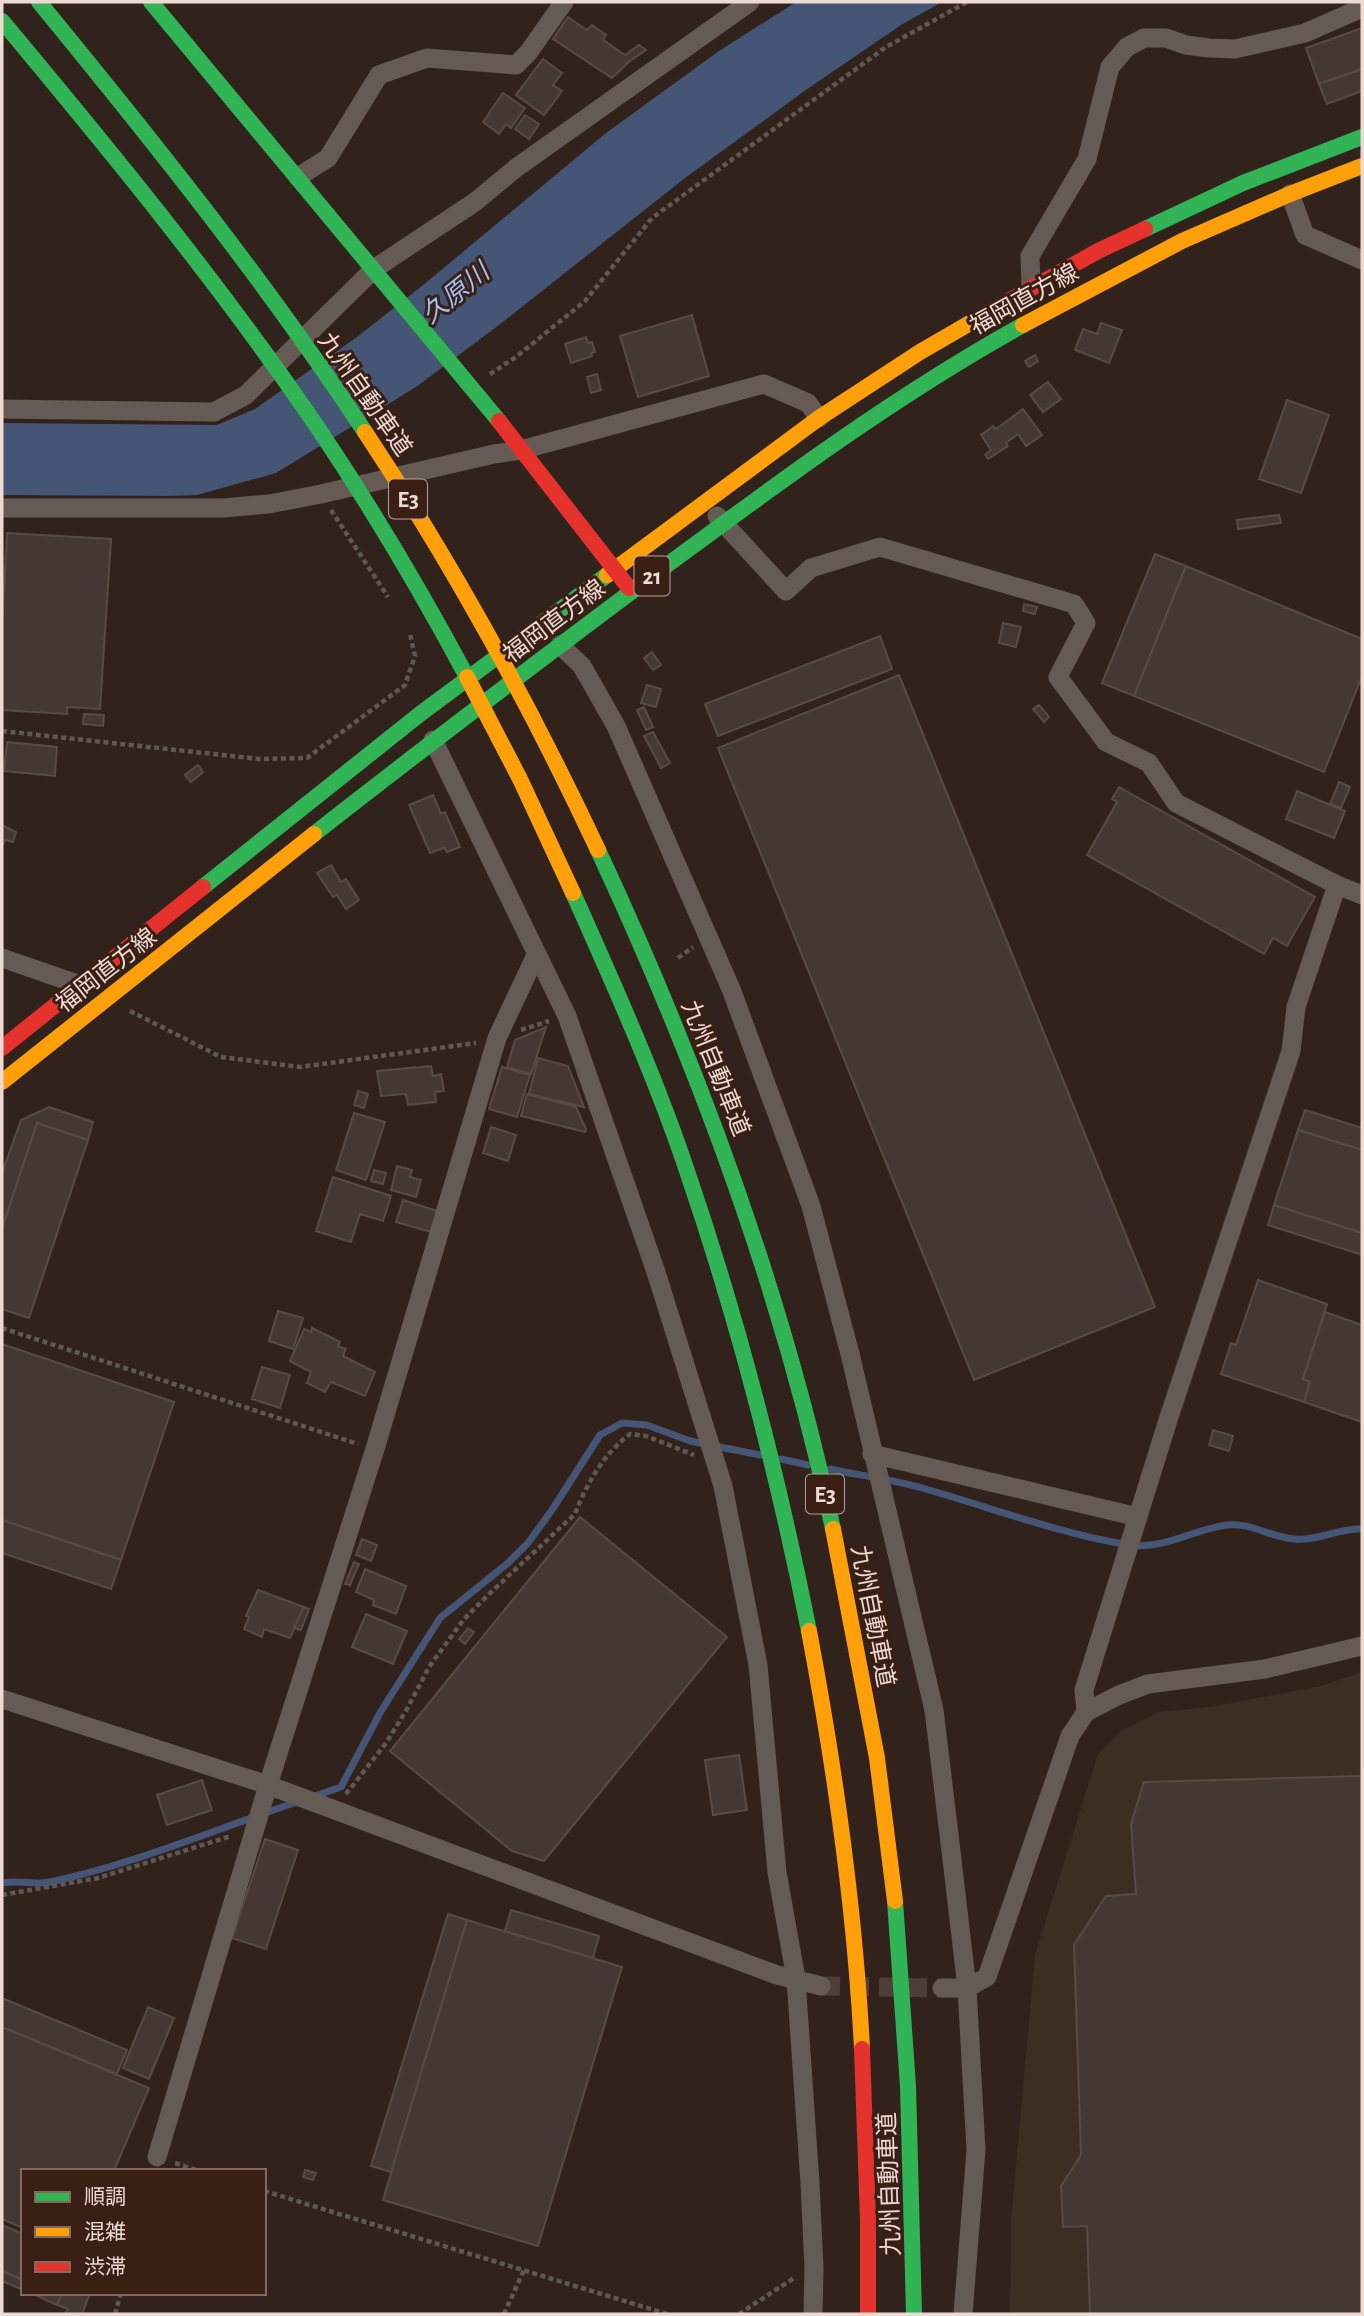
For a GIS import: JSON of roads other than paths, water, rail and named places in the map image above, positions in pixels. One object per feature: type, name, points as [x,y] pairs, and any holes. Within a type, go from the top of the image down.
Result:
[{"type":"main road","name":"九州自動車道","points":[[39,2],[162,153],[263,288],[371,440],[438,546],[536,721],[636,932],[727,1159],[777,1309],[812,1438],[843,1569],[886,1817],[907,2048],[915,2250],[914,2314]]},
{"type":"main road","points":[[151,2],[471,386],[632,592]]},
{"type":"main road","name":"九州自動車道","points":[[2,21],[137,183],[237,312],[338,460],[412,577],[502,740],[551,842],[643,1053],[691,1185],[734,1320],[766,1435],[799,1581],[823,1705],[842,1821],[854,1928],[870,2253],[868,2314]]},
{"type":"main road","name":"福岡直方線","points":[[2,1048],[420,714],[819,418],[920,352],[1098,251],[1243,183],[1362,137]]},
{"type":"main road","name":"福岡直方線","points":[[2,1082],[433,740],[724,523],[888,406],[984,347],[1182,241],[1362,166]]},
{"type":"street","points":[[298,177],[328,158],[379,75],[426,58],[516,65],[528,53],[564,2]]},
{"type":"street","points":[[2,409],[214,412],[246,395],[374,268],[475,202],[516,169],[750,2]]},
{"type":"street","points":[[1031,287],[1030,256],[1087,159],[1110,67],[1127,47],[1144,38],[1166,38],[1186,45],[1235,49],[1306,33],[1362,8]]},
{"type":"street","points":[[1290,194],[1305,235],[1362,260]]},
{"type":"street","points":[[2,508],[223,508],[269,504],[521,450],[764,384],[808,403],[819,418]]},
{"type":"street","points":[[704,503],[786,590],[810,568],[880,547],[1074,604],[1086,623],[1058,677],[1106,742],[1149,763],[1176,803],[1337,885],[1362,895]]},
{"type":"street","points":[[560,645],[582,666],[617,726],[731,989],[810,1206],[850,1354],[934,1710],[967,1988],[976,2150],[963,2314]]},
{"type":"street","points":[[433,740],[567,1016],[655,1269],[723,1486],[758,1665],[777,1872],[796,1979],[814,2267],[813,2314]]},
{"type":"street","points":[[1086,1712],[1084,1690],[1169,1417],[1291,1051],[1296,1007],[1337,885]]},
{"type":"street","points":[[157,2157],[268,1786],[375,1449],[498,1038],[536,955]]},
{"type":"street","points":[[2,958],[80,985]]},
{"type":"street","points":[[873,1454],[1138,1517]]},
{"type":"street","points":[[942,1988],[967,1988],[988,1977],[1070,1736],[1086,1712],[1148,1684],[1265,1669],[1362,1646]]},
{"type":"street","points":[[2,1699],[268,1786],[777,1975],[821,1986]]},
{"type":"water","name":"久原川","points":[[796,2],[942,2],[901,25],[803,92],[685,178],[416,387],[276,473],[197,495],[2,495],[2,423],[217,425],[255,409],[357,337],[422,286],[606,133],[719,51]]},
{"type":"waterway","points":[[312,1797],[341,1787],[381,1711],[440,1618],[508,1563],[528,1543],[600,1435],[622,1423],[647,1425],[690,1441],[760,1455]]},
{"type":"waterway","points":[[781,1459],[808,1465]]},
{"type":"waterway","points":[[830,1469],[917,1487],[1053,1528],[1129,1545],[1154,1545],[1227,1525],[1244,1526],[1295,1539],[1362,1529]]},
{"type":"waterway","points":[[2,1883],[44,1883],[82,1875],[297,1802]]},
{"type":"tunnel","points":[[821,1986],[942,1988]]}]
